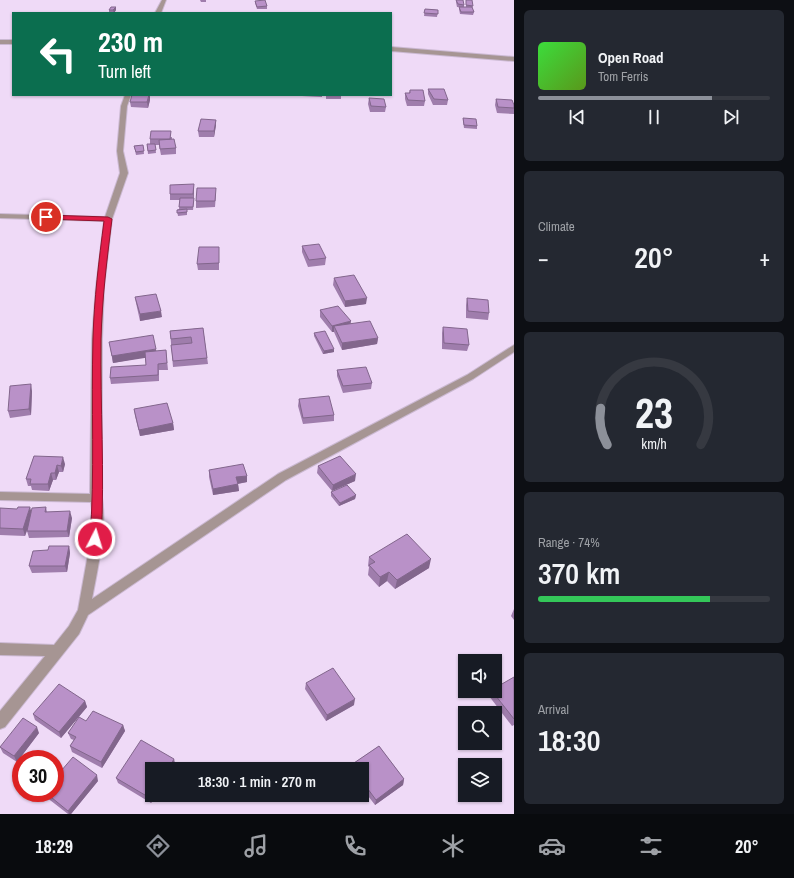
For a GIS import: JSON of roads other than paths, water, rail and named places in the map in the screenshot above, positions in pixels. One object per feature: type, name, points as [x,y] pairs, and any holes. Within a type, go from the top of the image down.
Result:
[{"type":"street","points":[[158,12],[164,0]]},
{"type":"street","points":[[0,42],[12,42]]},
{"type":"street","points":[[392,49],[514,59]]},
{"type":"street","points":[[0,722],[74,630],[84,611],[94,554],[98,510],[96,498],[97,339],[100,287],[108,219],[124,173],[120,151],[124,106],[128,96]]},
{"type":"street","points":[[0,216],[108,219]]},
{"type":"street","points":[[84,611],[282,477],[470,377],[514,348]]},
{"type":"street","points":[[0,496],[96,498]]},
{"type":"street","points":[[0,649],[57,651]]}]
